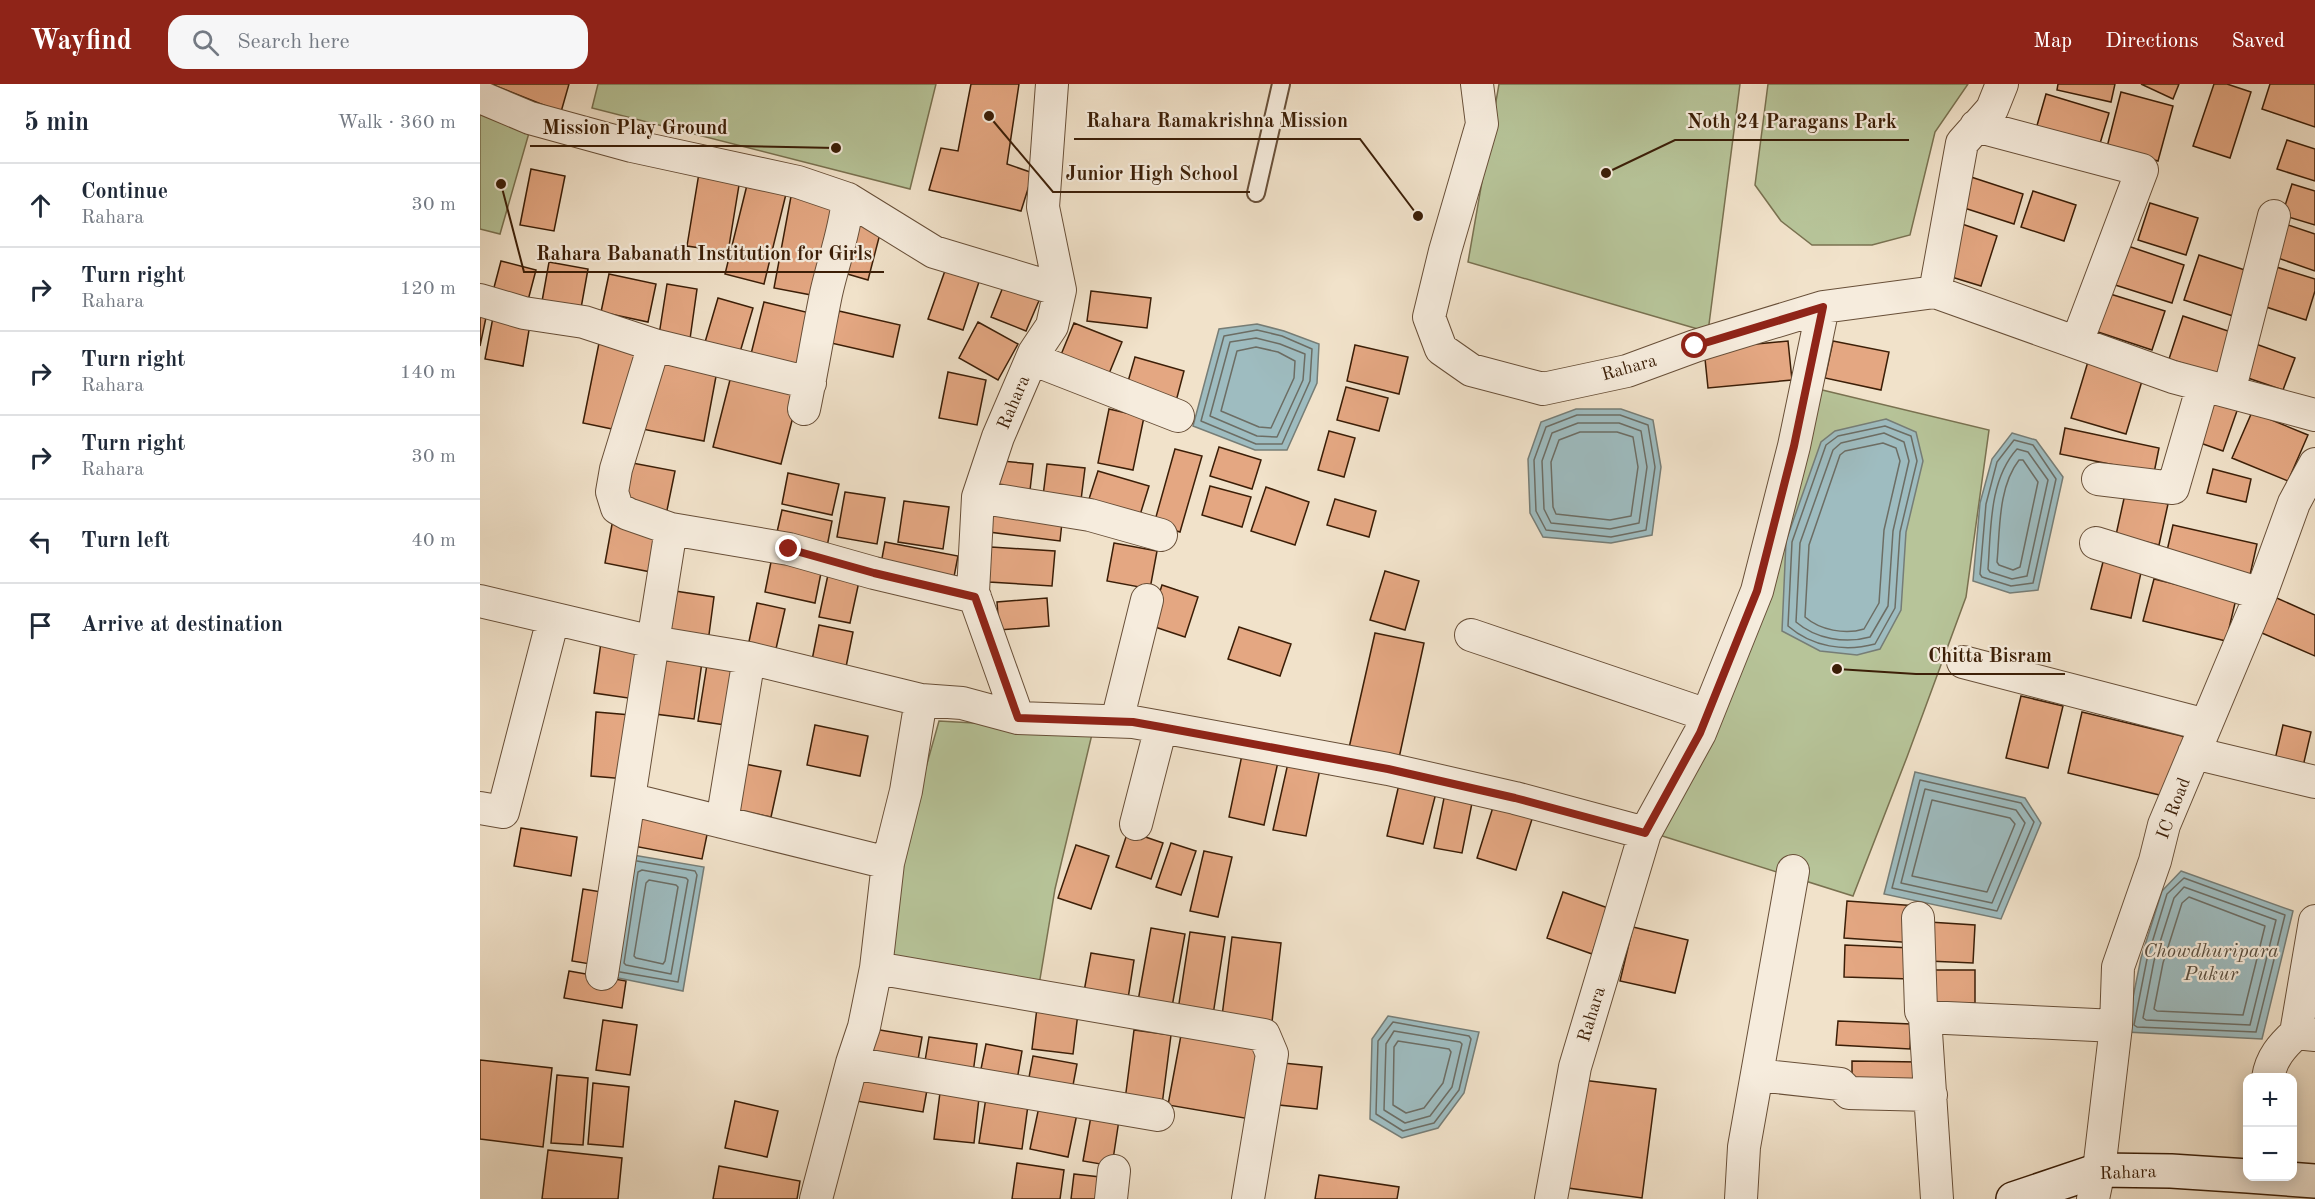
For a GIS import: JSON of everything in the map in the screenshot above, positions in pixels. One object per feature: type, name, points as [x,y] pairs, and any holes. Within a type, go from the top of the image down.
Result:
[{"type":"street","name":"Rahara","points":[[1018,718],[973,592],[978,497],[998,437],[1032,359],[1052,326],[1060,290],[1043,207],[1052,84]]},
{"type":"street","name":"Rahara","points":[[1477,84],[1482,124],[1445,251],[1429,317],[1441,349],[1470,370],[1543,389],[1627,371],[1695,346],[1823,307],[1794,446],[1757,591],[1700,733],[1645,833],[1575,1066],[1551,1199]]},
{"type":"street","points":[[1935,292],[1962,143],[1992,109],[2002,84]]},
{"type":"street","points":[[480,97],[530,118],[632,146],[798,182],[848,199],[934,252],[1060,290]]},
{"type":"street","points":[[1976,126],[2142,170],[2077,342]]},
{"type":"street","points":[[480,300],[524,313],[584,322],[807,396],[826,295],[845,225],[848,199]]},
{"type":"street","points":[[2098,479],[2173,488],[2216,388],[2274,216]]},
{"type":"street","points":[[1823,307],[1935,292],[2173,377],[2315,415]]},
{"type":"street","points":[[654,345],[616,469],[612,492],[617,508],[671,529],[789,549],[874,573],[975,597]]},
{"type":"street","points":[[1032,359],[1178,416]]},
{"type":"street","name":"IC Road","points":[[2096,1185],[2116,1026],[2118,967],[2155,861],[2164,825],[2261,594],[2294,503],[2315,464]]},
{"type":"street","points":[[978,497],[1090,515],[1161,535]]},
{"type":"street","points":[[602,974],[671,529]]},
{"type":"street","points":[[2096,543],[2261,594]]},
{"type":"street","points":[[1117,721],[1147,600]]},
{"type":"street","points":[[480,601],[653,642],[749,658],[921,700],[962,703],[1018,718],[1117,721],[1161,727],[1388,769],[1515,798],[1645,833]]},
{"type":"street","points":[[480,808],[503,812],[553,619]]},
{"type":"street","points":[[1470,635],[1707,715]]},
{"type":"street","points":[[722,822],[749,658]]},
{"type":"street","points":[[1963,662],[2200,739],[2315,782]]},
{"type":"street","points":[[816,1199],[852,1063],[864,1027],[876,968],[888,862],[906,790],[921,700]]},
{"type":"street","points":[[1136,824],[1161,727]]},
{"type":"street","points":[[629,799],[888,862]]},
{"type":"street","points":[[1741,1199],[1744,1147],[1793,871]]},
{"type":"street","points":[[1918,918],[1921,1011],[1925,1017],[1937,1199]]},
{"type":"street","points":[[2269,1073],[2273,1059],[2280,1047],[2306,1034],[2315,921]]},
{"type":"street","points":[[876,968],[1264,1035],[1272,1054],[1248,1199]]},
{"type":"street","points":[[1925,1017],[2116,1026]]},
{"type":"street","points":[[852,1063],[1158,1114]]},
{"type":"street","points":[[1757,1074],[1840,1084],[1849,1092],[1930,1095]]},
{"type":"street","name":"Rahara","points":[[2013,1199],[2171,1171],[2243,1176]]},
{"type":"street","name":"Rahara","points":[[2297,1180],[2315,1181]]},
{"type":"lane","points":[[1256,193],[1281,84]]},
{"type":"green space","points":[[598,84],[936,84],[910,189],[592,108]]},
{"type":"green space","points":[[1499,84],[1740,84],[1708,332],[1468,262]]},
{"type":"green space","points":[[1768,84],[1968,84],[1935,132],[1910,235],[1872,245],[1812,245],[1781,221],[1755,185]]},
{"type":"green space","points":[[480,108],[531,126],[500,234],[480,229]]},
{"type":"green space","points":[[1814,388],[1989,430],[1966,597],[1853,896],[1656,834]]},
{"type":"green space","points":[[939,721],[1093,730],[1055,889],[1039,985],[887,960],[900,860]]},
{"type":"water","points":[[1257,324],[1319,344],[1317,383],[1287,450],[1255,450],[1193,426],[1219,329]]},
{"type":"water","points":[[1576,409],[1621,409],[1653,420],[1661,467],[1652,535],[1611,543],[1543,537],[1530,513],[1528,459],[1541,422]]},
{"type":"water","points":[[1886,419],[1916,432],[1923,461],[1906,532],[1901,610],[1880,649],[1857,655],[1820,651],[1782,631],[1786,541],[1821,442],[1835,431]]},
{"type":"water","points":[[2012,433],[2036,440],[2063,477],[2038,590],[2010,593],[1973,581],[1980,503],[1992,459]]},
{"type":"water","points":[[1915,772],[2025,798],[2041,823],[2001,919],[1884,894]]},
{"type":"water","points":[[627,854],[704,867],[683,991],[608,976]]},
{"type":"water","name":"Chowdhuripara Pukur","points":[[2181,871],[2293,911],[2262,1039],[2126,1032],[2141,958],[2162,891]]},
{"type":"water","points":[[1388,1016],[1479,1032],[1464,1093],[1438,1128],[1402,1138],[1370,1119],[1372,1039]]},
{"type":"building","points":[[491,84],[569,84],[561,112]]},
{"type":"building","points":[[971,84],[1019,84],[1007,164],[1033,173],[1021,211],[929,190],[941,148],[958,151]]},
{"type":"building","points":[[2058,84],[2115,84],[2111,102],[2057,90]]},
{"type":"building","points":[[2141,84],[2179,84],[2173,99]]},
{"type":"building","points":[[2214,84],[2227,84],[2251,92],[2230,158],[2193,146]]},
{"type":"building","points":[[2270,84],[2315,84],[2315,127],[2262,109]]},
{"type":"building","points":[[2121,92],[2173,106],[2158,161],[2107,147]]},
{"type":"building","points":[[2046,94],[2109,113],[2099,147],[2036,129]]},
{"type":"building","points":[[2287,140],[2315,149],[2315,181],[2277,169]]},
{"type":"building","points":[[700,167],[741,173],[728,252],[687,246]]},
{"type":"building","points":[[531,169],[565,176],[554,231],[520,225]]},
{"type":"building","points":[[1968,176],[2023,194],[2014,224],[1958,206]]},
{"type":"building","points":[[2292,184],[2315,191],[2315,225],[2282,215]]},
{"type":"building","points":[[747,185],[786,194],[764,284],[725,274]]},
{"type":"building","points":[[792,191],[840,200],[822,297],[774,288]]},
{"type":"building","points":[[2033,191],[2076,205],[2064,241],[2021,227]]},
{"type":"building","points":[[2150,203],[2198,218],[2186,255],[2138,240]]},
{"type":"building","points":[[852,217],[882,226],[868,280],[837,271]]},
{"type":"building","points":[[1962,224],[1997,236],[1981,286],[1945,275]]},
{"type":"building","points":[[2285,224],[2315,234],[2315,271],[2275,257]]},
{"type":"building","points":[[2125,245],[2184,265],[2172,303],[2112,284]]},
{"type":"building","points":[[2199,255],[2254,273],[2239,318],[2184,300]]},
{"type":"building","points":[[501,261],[536,270],[527,304],[492,295]]},
{"type":"building","points":[[549,262],[588,269],[580,314],[541,307]]},
{"type":"building","points":[[947,265],[981,276],[963,330],[928,319]]},
{"type":"building","points":[[2270,265],[2315,279],[2315,291],[2306,320],[2257,304]]},
{"type":"building","points":[[609,274],[656,284],[648,322],[601,312]]},
{"type":"building","points":[[1005,282],[1041,296],[1026,331],[991,317]]},
{"type":"building","points":[[667,284],[697,289],[690,339],[659,335]]},
{"type":"building","points":[[1091,291],[1151,298],[1147,328],[1087,321]]},
{"type":"building","points":[[2107,293],[2165,311],[2152,350],[2095,331]]},
{"type":"building","points":[[718,298],[753,308],[738,359],[703,349]]},
{"type":"building","points":[[764,302],[814,314],[799,374],[749,362]]},
{"type":"building","points":[[480,306],[488,308],[480,346]]},
{"type":"building","points":[[839,311],[900,325],[893,357],[831,343]]},
{"type":"building","points":[[494,312],[531,318],[523,366],[485,359]]},
{"type":"building","points":[[2183,316],[2231,332],[2217,374],[2169,359]]},
{"type":"building","points":[[978,322],[1018,344],[998,380],[959,358]]},
{"type":"building","points":[[1074,323],[1122,342],[1106,381],[1058,362]]},
{"type":"building","points":[[600,338],[639,345],[622,431],[583,423]]},
{"type":"building","points":[[1788,341],[1792,380],[1708,388],[1704,349]]},
{"type":"building","points":[[1833,341],[1889,352],[1881,390],[1825,378]]},
{"type":"building","points":[[2253,343],[2295,358],[2283,390],[2242,376]]},
{"type":"building","points":[[1355,345],[1408,357],[1399,394],[1347,381]]},
{"type":"building","points":[[2090,355],[2145,371],[2126,434],[2071,418]]},
{"type":"building","points":[[1135,357],[1184,371],[1175,405],[1125,392]]},
{"type":"building","points":[[655,359],[717,371],[704,441],[642,429]]},
{"type":"building","points":[[732,372],[800,389],[781,464],[713,447]]},
{"type":"building","points":[[948,372],[986,380],[977,425],[939,418]]},
{"type":"building","points":[[1346,387],[1388,398],[1379,431],[1337,420]]},
{"type":"building","points":[[2203,397],[2238,408],[2223,451],[2189,439]]},
{"type":"building","points":[[1109,409],[1144,417],[1133,470],[1098,463]]},
{"type":"building","points":[[2252,412],[2308,435],[2288,481],[2232,458]]},
{"type":"building","points":[[2065,428],[2159,448],[2154,473],[2060,454]]},
{"type":"building","points":[[1329,431],[1355,438],[1344,477],[1318,470]]},
{"type":"building","points":[[1219,447],[1261,460],[1252,489],[1210,476]]},
{"type":"building","points":[[1175,449],[1202,456],[1180,532],[1154,524]]},
{"type":"building","points":[[991,460],[1033,464],[1029,499],[987,494]]},
{"type":"building","points":[[627,462],[675,471],[665,520],[618,511]]},
{"type":"building","points":[[1047,464],[1085,468],[1080,508],[1042,504]]},
{"type":"building","points":[[2213,469],[2251,479],[2246,502],[2207,493]]},
{"type":"building","points":[[1098,471],[1149,486],[1140,515],[1089,499]]},
{"type":"building","points":[[788,473],[839,484],[832,515],[782,504]]},
{"type":"building","points":[[1210,486],[1251,497],[1242,527],[1202,515]]},
{"type":"building","points":[[1266,487],[1309,502],[1295,545],[1251,531]]},
{"type":"building","points":[[845,492],[885,498],[877,544],[837,537]]},
{"type":"building","points":[[2125,494],[2168,504],[2159,545],[2116,535]]},
{"type":"building","points":[[1335,499],[1376,511],[1369,537],[1327,525]]},
{"type":"building","points":[[904,501],[949,507],[943,549],[898,542]]},
{"type":"building","points":[[993,503],[1063,513],[1060,541],[989,532]]},
{"type":"building","points":[[782,510],[832,521],[826,552],[775,541]]},
{"type":"building","points":[[613,519],[670,530],[661,574],[605,563]]},
{"type":"building","points":[[2173,525],[2257,544],[2250,575],[2166,555]]},
{"type":"building","points":[[885,542],[958,556],[953,582],[880,569]]},
{"type":"building","points":[[1114,543],[1157,551],[1150,589],[1107,581]]},
{"type":"building","points":[[991,547],[1055,551],[1052,586],[989,582]]},
{"type":"building","points":[[773,552],[823,563],[815,603],[765,592]]},
{"type":"building","points":[[2104,558],[2142,568],[2131,618],[2091,609]]},
{"type":"building","points":[[829,570],[860,577],[850,623],[819,617]]},
{"type":"building","points":[[1385,571],[1419,581],[1405,630],[1370,620]]},
{"type":"building","points":[[2154,579],[2236,599],[2226,641],[2143,621]]},
{"type":"building","points":[[1162,585],[1198,597],[1185,637],[1149,625]]},
{"type":"building","points":[[675,591],[714,597],[708,642],[668,636]]},
{"type":"building","points":[[2270,595],[2315,615],[2315,656],[2255,630]]},
{"type":"building","points":[[1047,598],[1049,626],[999,630],[997,602]]},
{"type":"building","points":[[757,603],[785,609],[773,662],[746,656]]},
{"type":"building","points":[[819,625],[853,632],[844,677],[810,670]]},
{"type":"building","points":[[1239,627],[1291,644],[1280,676],[1228,659]]},
{"type":"building","points":[[1375,633],[1424,643],[1399,758],[1349,748]]},
{"type":"building","points":[[602,635],[643,641],[635,699],[594,693]]},
{"type":"building","points":[[663,657],[702,662],[694,719],[655,714]]},
{"type":"building","points":[[708,658],[755,666],[746,728],[698,721]]},
{"type":"building","points":[[2021,696],[2063,706],[2048,768],[2006,758]]},
{"type":"building","points":[[596,712],[631,715],[626,779],[591,776]]},
{"type":"building","points":[[2082,712],[2186,737],[2172,798],[2068,773]]},
{"type":"building","points":[[815,725],[868,736],[860,776],[807,765]]},
{"type":"building","points":[[2283,725],[2311,732],[2301,775],[2273,768]]},
{"type":"building","points":[[1242,755],[1278,762],[1264,825],[1229,817]]},
{"type":"building","points":[[1288,763],[1320,769],[1306,836],[1273,830]]},
{"type":"building","points":[[745,764],[781,771],[771,817],[736,810]]},
{"type":"building","points":[[1400,780],[1437,789],[1423,844],[1387,836]]},
{"type":"building","points":[[1445,793],[1473,798],[1462,853],[1434,848]]},
{"type":"building","points":[[1494,804],[1533,816],[1516,870],[1477,858]]},
{"type":"building","points":[[635,811],[709,825],[702,859],[628,845]]},
{"type":"building","points":[[521,828],[577,837],[571,876],[514,866]]},
{"type":"building","points":[[1128,831],[1163,843],[1151,879],[1116,867]]},
{"type":"building","points":[[1171,843],[1196,851],[1181,895],[1156,887]]},
{"type":"building","points":[[1076,845],[1109,856],[1091,909],[1058,898]]},
{"type":"building","points":[[1204,851],[1232,857],[1218,917],[1190,911]]},
{"type":"building","points":[[583,889],[608,893],[596,965],[572,961]]},
{"type":"building","points":[[1563,892],[1608,908],[1592,954],[1547,938]]},
{"type":"building","points":[[1847,901],[1918,906],[1916,943],[1844,938]]},
{"type":"building","points":[[1929,922],[1975,925],[1973,963],[1928,961]]},
{"type":"building","points":[[1633,927],[1688,940],[1675,993],[1620,981]]},
{"type":"building","points":[[1151,928],[1185,934],[1172,1007],[1138,1001]]},
{"type":"building","points":[[1190,932],[1225,937],[1213,1015],[1178,1010]]},
{"type":"building","points":[[1232,937],[1281,943],[1272,1022],[1222,1016]]},
{"type":"building","points":[[1845,945],[1912,948],[1911,979],[1844,977]]},
{"type":"building","points":[[1091,953],[1134,960],[1127,1005],[1083,997]]},
{"type":"building","points":[[1925,970],[1975,970],[1975,1003],[1925,1003]]},
{"type":"building","points":[[569,971],[626,981],[622,1008],[564,998]]},
{"type":"building","points":[[1037,1008],[1078,1013],[1073,1054],[1032,1049]]},
{"type":"building","points":[[603,1020],[637,1025],[630,1075],[596,1070]]},
{"type":"building","points":[[1838,1021],[1911,1024],[1910,1049],[1836,1045]]},
{"type":"building","points":[[874,1029],[922,1037],[916,1071],[869,1063]]},
{"type":"building","points":[[1134,1030],[1171,1035],[1162,1105],[1125,1100]]},
{"type":"building","points":[[1181,1035],[1263,1049],[1250,1119],[1168,1105]]},
{"type":"building","points":[[929,1037],[977,1044],[972,1080],[923,1073]]},
{"type":"building","points":[[986,1044],[1022,1051],[1016,1086],[979,1079]]},
{"type":"building","points":[[1033,1056],[1077,1064],[1071,1096],[1027,1088]]},
{"type":"building","points":[[480,1060],[552,1068],[543,1147],[480,1139]]},
{"type":"building","points":[[1852,1061],[1919,1062],[1919,1090],[1852,1089]]},
{"type":"building","points":[[1283,1063],[1322,1067],[1317,1109],[1279,1105]]},
{"type":"building","points":[[861,1068],[929,1079],[923,1112],[856,1101]]},
{"type":"building","points":[[557,1075],[588,1078],[583,1145],[551,1143]]},
{"type":"building","points":[[1582,1080],[1656,1089],[1642,1198],[1568,1188]]},
{"type":"building","points":[[593,1083],[629,1087],[623,1147],[588,1144]]},
{"type":"building","points":[[941,1085],[980,1089],[974,1143],[934,1139]]},
{"type":"building","points":[[987,1091],[1029,1098],[1022,1149],[979,1143]]},
{"type":"building","points":[[735,1101],[778,1111],[767,1157],[725,1148]]},
{"type":"building","points":[[1040,1102],[1078,1109],[1068,1157],[1030,1149]]},
{"type":"building","points":[[1091,1116],[1119,1120],[1112,1166],[1083,1161]]},
{"type":"building","points":[[548,1150],[622,1158],[618,1199],[542,1199]]},
{"type":"building","points":[[1017,1163],[1064,1170],[1060,1199],[1012,1199]]},
{"type":"building","points":[[719,1166],[800,1181],[797,1199],[713,1199]]},
{"type":"building","points":[[1074,1174],[1109,1178],[1106,1199],[1071,1199]]},
{"type":"building","points":[[1319,1175],[1399,1187],[1397,1199],[1315,1199]]},
{"type":"place","name":"Junior High School","points":[[989,116]]},
{"type":"place","name":"Mission Play Ground","points":[[836,148]]},
{"type":"place","name":"Noth 24 Paragans Park","points":[[1606,173]]},
{"type":"place","name":"Rahara Babanath Institution for Girls","points":[[501,184]]},
{"type":"place","name":"Rahara Ramakrishna Mission","points":[[1418,216]]},
{"type":"place","name":"Chitta Bisram","points":[[1837,669]]},
{"type":"route","points":[[789,549],[874,573],[975,597],[1018,718],[1133,722],[1161,727],[1388,769],[1515,798],[1645,833],[1700,733],[1757,591],[1794,446],[1823,307],[1695,346]]}]
